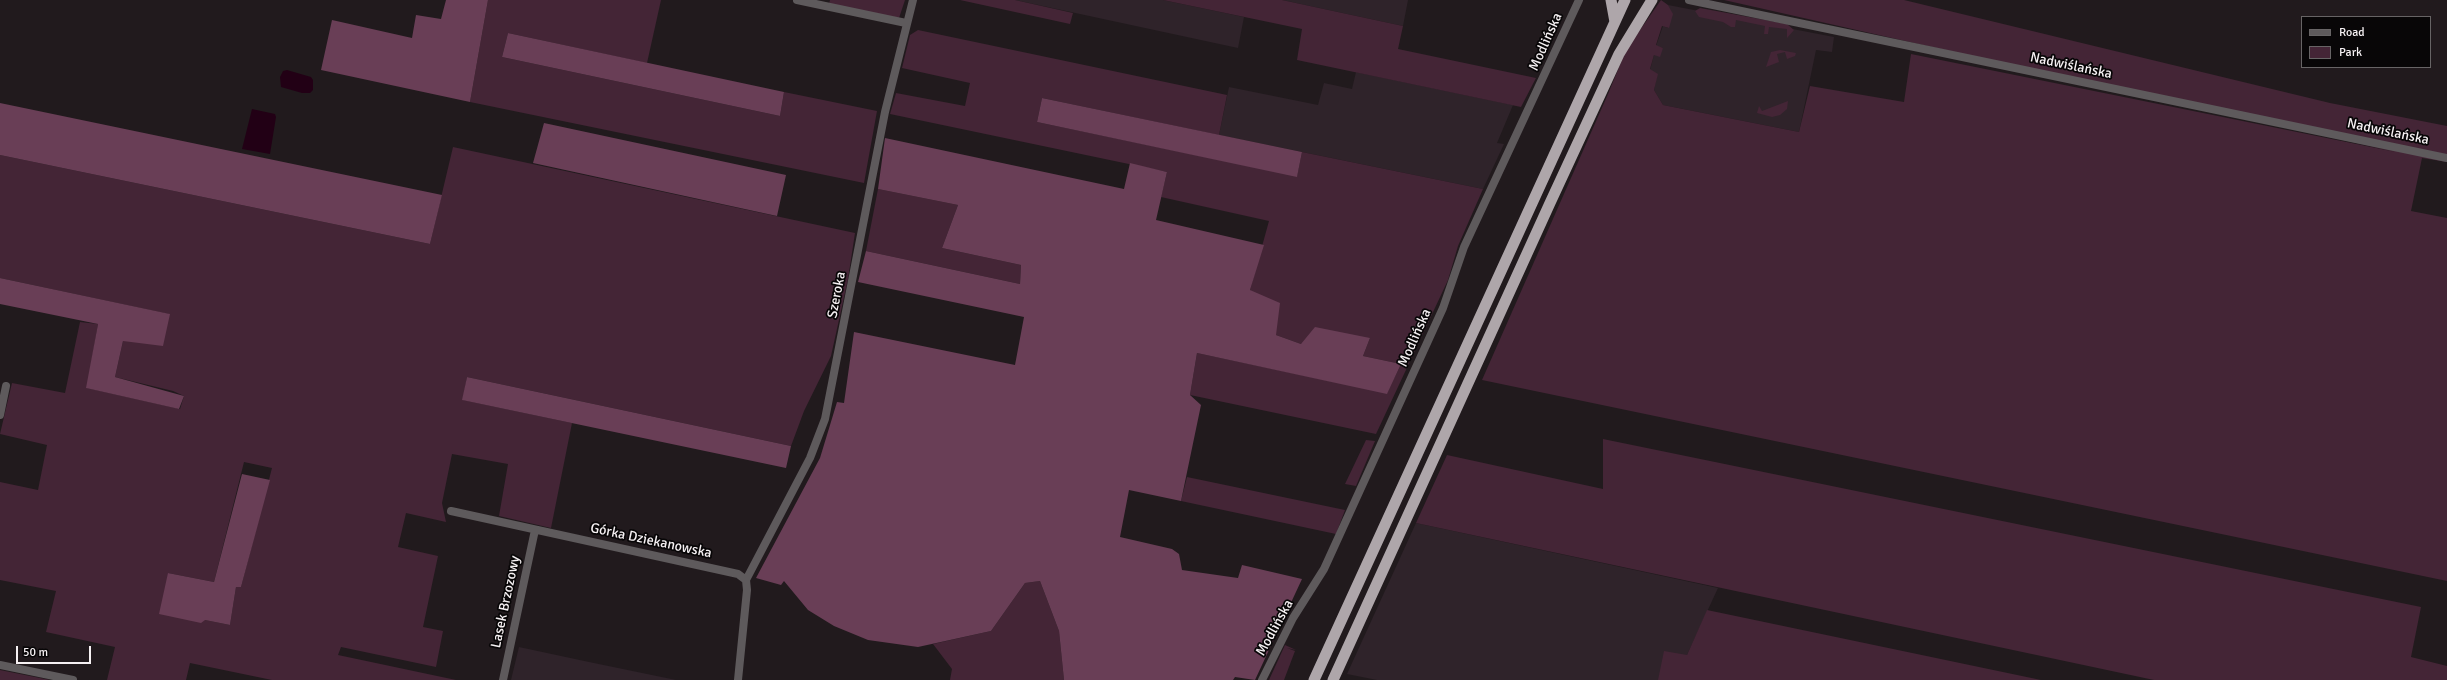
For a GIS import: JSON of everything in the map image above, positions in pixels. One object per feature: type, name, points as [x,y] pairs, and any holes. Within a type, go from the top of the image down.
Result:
[{"type":"highway","points":[[1611,0],[1615,22]]},
{"type":"highway","points":[[1314,680],[1625,0]]},
{"type":"highway","points":[[1333,680],[1619,54],[1652,0]]},
{"type":"street","points":[[797,0],[906,23]]},
{"type":"street","name":"Szeroka","points":[[746,580],[810,458],[825,419],[885,112],[912,0]]},
{"type":"street","name":"Modlińska","points":[[1262,680],[1286,630],[1324,569],[1443,308],[1464,247],[1579,0]]},
{"type":"street","name":"Nadwiślańska","points":[[1689,0],[2447,158]]},
{"type":"street","points":[[0,415],[6,386]]},
{"type":"street","name":"Górka Dziekanowska","points":[[451,512],[725,570],[738,574],[746,580]]},
{"type":"street","name":"Lasek Brzozowy","points":[[503,680],[535,530]]},
{"type":"street","points":[[738,680],[746,580]]},
{"type":"street","points":[[0,665],[73,680]]},
{"type":"shaded area","points":[[446,0],[488,0],[470,102],[321,70],[332,20],[412,38],[416,15],[441,19]]},
{"type":"shaded area","points":[[1015,0],[1163,0],[1244,17],[1238,48]]},
{"type":"shaded area","points":[[1282,0],[1408,0],[1403,26]]},
{"type":"shaded area","points":[[1668,5],[1834,37],[1832,52],[1816,50],[1799,132],[1663,105],[1654,90],[1657,74],[1650,70],[1654,55],[1663,48],[1656,46],[1663,26],[1668,28],[1672,14]]},
{"type":"shaded area","points":[[508,33],[784,92],[780,116],[502,57]]},
{"type":"shaded area","points":[[287,70],[311,77],[313,80],[313,90],[310,93],[302,93],[281,87],[280,77],[283,71]]},
{"type":"shaded area","points":[[1356,72],[1513,105],[1497,143],[1504,144],[1483,189],[1219,135],[1229,87],[1318,105],[1324,83],[1352,89]]},
{"type":"shaded area","points":[[1042,98],[1302,152],[1297,177],[1037,122]]},
{"type":"shaded area","points":[[0,103],[442,195],[430,244],[0,155]]},
{"type":"shaded area","points":[[252,109],[275,114],[276,117],[270,154],[242,149]]},
{"type":"shaded area","points":[[544,123],[786,175],[777,216],[533,163]]},
{"type":"shaded area","points":[[885,138],[1124,189],[1130,163],[1167,172],[1156,220],[1264,245],[1250,290],[1280,303],[1276,335],[1301,344],[1315,327],[1370,338],[1363,356],[1401,364],[1387,394],[1197,353],[1190,395],[1201,405],[1181,501],[1129,490],[1120,537],[1172,549],[1179,554],[1182,570],[1238,578],[1242,565],[1302,579],[1255,680],[1235,677],[1233,680],[1064,680],[1059,631],[1040,581],[1025,583],[991,631],[918,647],[868,640],[834,626],[808,610],[784,581],[781,585],[756,578],[820,458],[837,402],[844,403],[854,332],[1015,365],[1024,317],[858,282],[866,251],[1020,284],[1021,265],[942,248],[958,205],[878,189]]},
{"type":"shaded area","points":[[0,278],[170,314],[163,346],[123,341],[115,377],[184,396],[179,409],[86,388],[98,324],[0,304]]},
{"type":"shaded area","points":[[467,377],[791,446],[786,468],[462,400]]},
{"type":"shaded area","points":[[242,474],[270,480],[241,587],[236,587],[230,625],[205,620],[201,623],[159,614],[168,573],[214,582]]},
{"type":"shaded area","points":[[1416,523],[1718,588],[1687,655],[1760,680],[1377,680],[1347,674]]},
{"type":"shaded area","points":[[519,647],[589,662],[676,680],[511,680]]},
{"type":"green space","points":[[488,0],[661,0],[647,63],[508,33],[502,57],[780,116],[784,92],[877,111],[864,183],[470,102]]},
{"type":"green space","points":[[830,0],[905,0],[899,18],[829,4]]},
{"type":"green space","points":[[960,0],[1015,0],[1073,13],[1070,24]]},
{"type":"green space","points":[[1163,0],[1282,0],[1403,26],[1398,49],[1536,78],[1521,107],[1297,60],[1302,29]]},
{"type":"green space","points":[[1661,0],[1668,5],[1673,14],[1669,28],[1662,26],[1656,45],[1663,48],[1660,57],[1654,55],[1650,69],[1658,74],[1654,90],[1663,105],[1799,132],[1810,86],[1904,102],[1911,54],[2396,152],[1724,0],[1904,0],[2330,103],[2447,126],[2447,162],[2422,158],[2411,211],[2447,218],[2447,581],[1482,380],[1626,50]]},
{"type":"green space","points":[[1700,8],[1787,24],[1794,30],[1787,38],[1787,29],[1769,27],[1768,34],[1764,34],[1765,26],[1736,20],[1735,27],[1731,27],[1723,22],[1699,17],[1695,11]]},
{"type":"green space","points":[[918,30],[1227,95],[1219,135],[1042,98],[1037,122],[1297,176],[1302,152],[1483,189],[1458,246],[1448,280],[1376,434],[1190,395],[1197,353],[1387,393],[1401,364],[1363,356],[1370,338],[1301,344],[1276,335],[1250,290],[1269,221],[1161,197],[1167,172],[890,114],[896,93],[965,106],[970,83],[902,68],[910,35]]},
{"type":"green space","points":[[1780,50],[1796,53],[1795,56],[1787,59],[1785,52],[1777,54],[1779,62],[1766,67],[1771,52]]},
{"type":"green space","points":[[1788,101],[1787,109],[1780,115],[1772,117],[1757,113],[1759,106],[1762,111]]},
{"type":"green space","points":[[453,147],[855,233],[848,279],[831,356],[804,411],[791,446],[467,377],[463,400],[572,423],[551,528],[499,516],[508,464],[452,454],[442,503],[446,522],[406,513],[398,547],[438,556],[423,627],[443,631],[436,667],[341,647],[338,655],[456,680],[272,680],[190,663],[186,680],[107,680],[115,647],[46,632],[56,591],[0,580],[0,482],[38,490],[47,445],[0,434],[12,383],[65,393],[80,322],[98,324],[87,388],[180,409],[184,396],[173,391],[115,377],[123,341],[169,314],[0,278],[0,155],[430,244]],"holes":[[[244,462],[272,468],[241,587],[236,587],[230,625],[205,620],[168,573],[214,582]]]},
{"type":"green space","points":[[878,189],[958,205],[942,248],[1021,265],[1020,284],[866,251]]},
{"type":"green space","points":[[1603,439],[2421,607],[2411,657],[2447,666],[2447,680],[2154,680],[1416,523],[1447,455],[1603,489]]},
{"type":"green space","points":[[1366,440],[1375,441],[1356,486],[1345,484]]},
{"type":"green space","points":[[1187,477],[1345,510],[1336,534],[1181,501]]},
{"type":"green space","points":[[1040,581],[1059,631],[1064,680],[950,680],[952,669],[933,644],[991,631],[1025,583]]},
{"type":"green space","points":[[1707,610],[2041,680],[1658,680],[1664,651],[1687,655]]},
{"type":"green space","points":[[1285,645],[1296,650],[1287,648],[1295,651],[1284,680],[1269,680]]},
{"type":"green space","points":[[0,670],[50,680],[0,680]]}]
